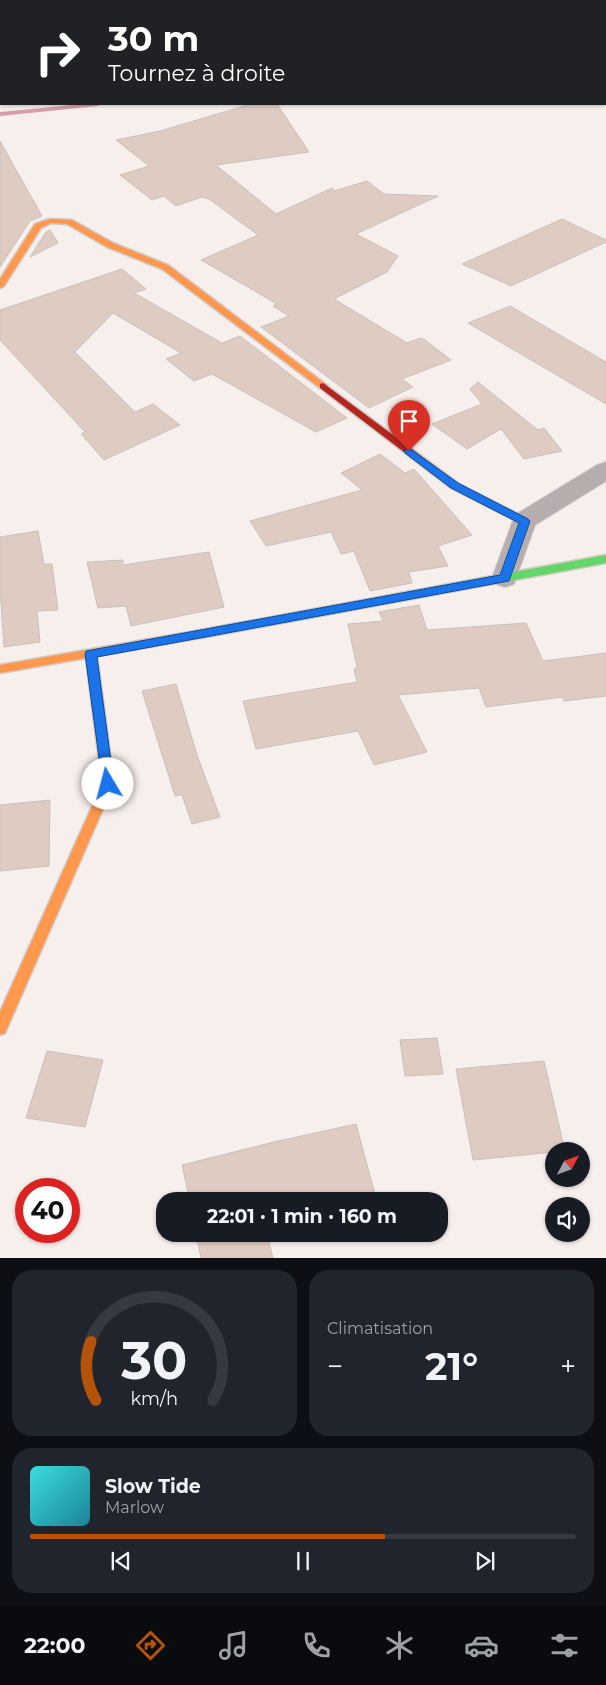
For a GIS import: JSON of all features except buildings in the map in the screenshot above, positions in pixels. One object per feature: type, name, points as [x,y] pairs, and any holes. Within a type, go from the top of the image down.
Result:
[{"type":"street","points":[[0,286],[38,226],[50,221],[70,222],[110,245],[165,267],[455,486],[524,521]]},
{"type":"street","points":[[505,578],[524,521],[606,470]]},
{"type":"street","points":[[0,669],[606,559]]},
{"type":"street","points":[[0,1028],[108,784],[90,654]]},
{"type":"waterway","points":[[0,114],[88,105]]},
{"type":"traffic: fast","points":[[201,634],[606,559]]},
{"type":"traffic: slow","points":[[0,286],[38,226],[50,221],[69,222],[110,245],[165,267],[323,386]]},
{"type":"traffic: slow","points":[[0,669],[201,634]]},
{"type":"traffic: slow","points":[[0,1028],[108,784],[91,654]]},
{"type":"traffic: jam","points":[[323,386],[455,486],[524,521]]},
{"type":"route","points":[[108,784],[90,654],[505,578],[524,521],[455,486],[409,451]]}]
